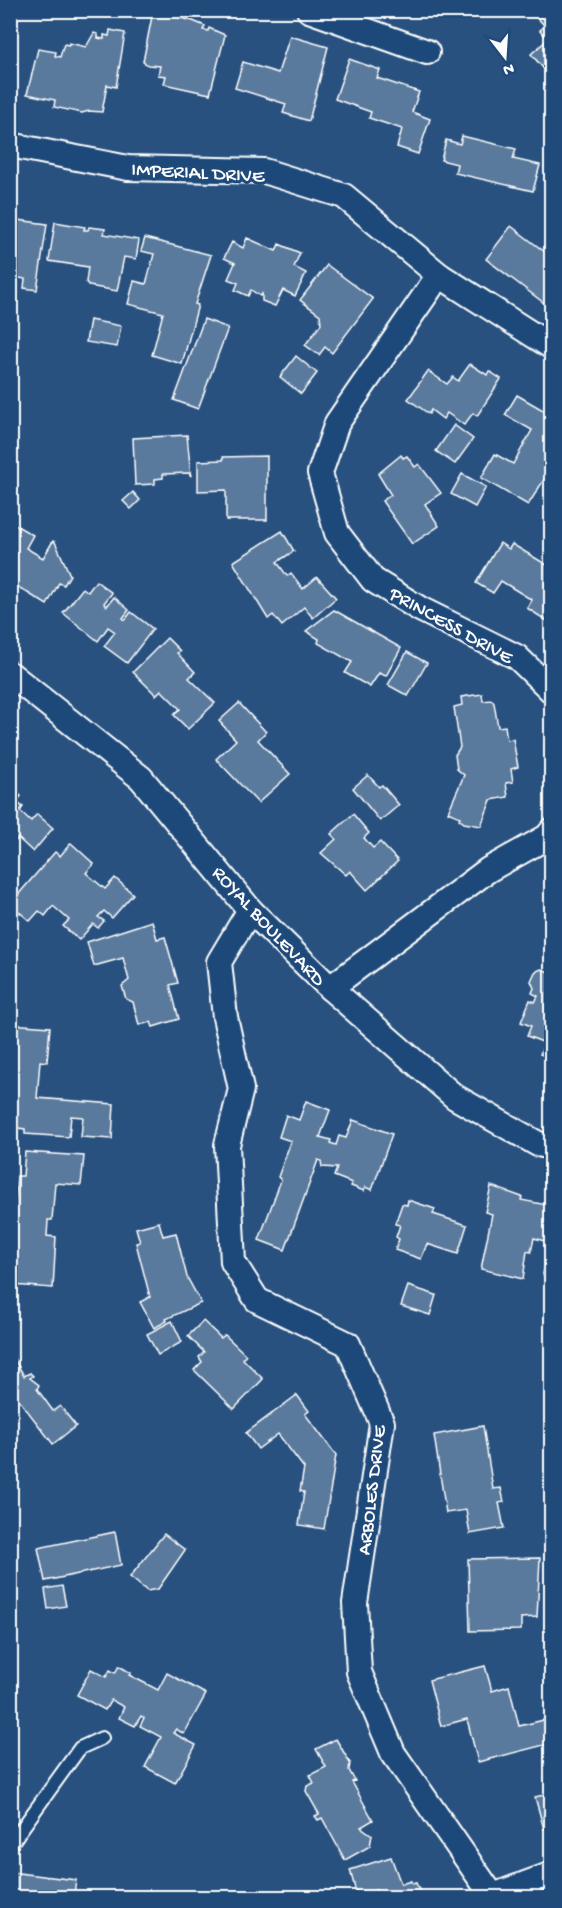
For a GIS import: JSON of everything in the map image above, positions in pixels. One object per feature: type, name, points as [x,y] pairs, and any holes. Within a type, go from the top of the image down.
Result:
[{"type":"street","points":[[309,10],[427,52]]},
{"type":"street","name":"IMPERIAL DRIVE","points":[[10,145],[128,168],[264,171],[344,196],[439,275],[552,347]]},
{"type":"street","name":"PRINCESS DRIVE","points":[[439,275],[337,423],[321,473],[323,483],[337,533],[373,580],[420,609],[517,657],[552,691]]},
{"type":"street","name":"ROYAL BOULEVARD","points":[[12,677],[141,778],[250,910],[330,988],[455,1097],[538,1144],[552,1147]]},
{"type":"street","points":[[330,988],[488,870],[547,837],[552,831]]},
{"type":"street","name":"ARBOLES DRIVE","points":[[250,910],[219,962],[225,1017],[241,1089],[227,1145],[234,1262],[256,1300],[348,1344],[382,1423],[355,1603],[359,1672],[393,1753],[493,1897]]},
{"type":"street","points":[[493,1897],[552,1874]]},
{"type":"lane","points":[[10,1845],[80,1748],[102,1738]]},
{"type":"building","points":[[530,10],[552,10],[550,76],[531,54],[548,39],[540,30],[545,26]]},
{"type":"building","points":[[153,11],[193,21],[205,26],[203,30],[208,31],[209,28],[225,35],[210,94],[164,84],[166,76],[158,75],[160,66],[143,62]]},
{"type":"building","points":[[110,30],[125,33],[116,87],[107,85],[102,112],[82,113],[54,107],[55,100],[27,94],[38,49],[56,52],[55,56],[60,57],[64,44],[86,47],[94,33],[98,34],[98,38],[104,39],[104,35],[109,36]]},
{"type":"building","points":[[290,36],[328,47],[309,121],[283,113],[286,104],[235,88],[243,62],[278,73]]},
{"type":"building","points":[[349,59],[380,70],[377,78],[419,92],[412,112],[430,119],[418,154],[397,147],[402,129],[369,118],[371,112],[335,99]]},
{"type":"building","points":[[462,136],[516,149],[513,159],[540,165],[533,191],[455,173],[457,164],[441,160],[446,140],[460,144]]},
{"type":"building","points":[[10,219],[47,224],[37,290],[24,288],[25,279],[10,276]]},
{"type":"building","points":[[55,222],[85,227],[84,230],[88,230],[89,227],[105,229],[104,234],[139,240],[136,259],[124,257],[117,291],[89,286],[86,282],[88,267],[49,261]]},
{"type":"building","points":[[511,226],[549,255],[552,252],[552,309],[486,259]]},
{"type":"building","points":[[145,238],[211,255],[195,304],[198,305],[182,364],[152,355],[163,313],[128,304],[134,281],[146,284],[154,254],[141,251]]},
{"type":"building","points":[[247,238],[276,251],[279,244],[300,253],[294,267],[306,273],[295,296],[283,290],[275,306],[262,301],[262,294],[260,296],[251,290],[248,296],[235,290],[238,283],[228,279],[235,263],[224,258],[232,242],[243,248]]},
{"type":"building","points":[[327,265],[373,299],[332,353],[325,347],[319,355],[305,345],[321,324],[320,315],[300,300]]},
{"type":"building","points":[[204,319],[228,328],[198,409],[174,400]]},
{"type":"building","points":[[90,320],[121,326],[117,347],[86,342]]},
{"type":"building","points":[[296,356],[317,373],[301,394],[280,377]]},
{"type":"building","points":[[470,364],[487,375],[489,371],[501,379],[477,416],[473,413],[464,425],[447,413],[443,419],[431,410],[429,414],[408,399],[428,371],[447,384],[453,377],[458,381]]},
{"type":"building","points":[[517,395],[550,414],[545,422],[552,426],[552,467],[528,505],[481,478],[495,454],[513,464],[532,430],[505,415]]},
{"type":"building","points":[[454,425],[473,439],[455,464],[436,451]]},
{"type":"building","points":[[187,435],[191,476],[189,473],[163,474],[163,478],[155,479],[155,484],[135,485],[133,438]]},
{"type":"building","points":[[401,455],[403,458],[407,456],[415,467],[419,464],[441,493],[425,504],[439,526],[412,544],[382,501],[391,495],[378,474]]},
{"type":"building","points":[[267,456],[267,520],[226,520],[226,490],[198,491],[198,461],[223,460],[223,457]]},
{"type":"building","points":[[462,474],[486,487],[475,507],[451,494]]},
{"type":"building","points":[[133,492],[140,500],[131,509],[123,501]]},
{"type":"building","points":[[10,522],[33,535],[26,548],[43,558],[53,541],[55,542],[70,575],[64,585],[59,583],[47,605],[10,582]]},
{"type":"building","points":[[282,531],[294,551],[277,562],[287,576],[291,573],[303,589],[317,577],[336,598],[313,618],[304,607],[282,626],[273,615],[268,619],[233,562]]},
{"type":"building","points":[[500,543],[509,549],[512,544],[552,568],[552,614],[547,621],[527,608],[532,600],[501,581],[493,593],[476,583]]},
{"type":"building","points":[[96,581],[112,593],[104,603],[107,606],[114,597],[129,610],[123,618],[125,620],[131,612],[153,629],[127,663],[104,646],[115,632],[108,627],[98,641],[63,613],[83,588],[88,592]]},
{"type":"building","points":[[334,610],[401,648],[386,676],[379,673],[370,687],[345,673],[352,662],[318,643],[319,639],[306,631]]},
{"type":"building","points":[[167,638],[180,651],[177,653],[195,672],[189,678],[215,703],[188,729],[174,715],[180,709],[161,690],[156,695],[133,672]]},
{"type":"building","points":[[407,652],[427,663],[408,696],[388,685]]},
{"type":"building","points":[[482,694],[483,701],[492,700],[494,703],[498,727],[505,726],[507,740],[513,739],[518,767],[511,769],[513,782],[506,783],[508,797],[491,800],[481,826],[464,823],[459,819],[460,817],[448,812],[464,775],[457,769],[455,755],[460,747],[454,707],[462,705],[461,697]]},
{"type":"building","points":[[239,703],[266,732],[258,740],[290,774],[258,803],[216,759],[236,740],[219,721]]},
{"type":"building","points":[[368,775],[379,787],[382,785],[399,805],[380,821],[353,788]]},
{"type":"building","points":[[12,789],[21,796],[16,802],[23,807],[20,811],[31,821],[37,814],[53,828],[33,852],[18,838],[14,843],[10,840]]},
{"type":"building","points":[[353,814],[369,833],[364,838],[373,848],[380,842],[398,861],[367,890],[350,871],[346,875],[321,853],[336,839],[331,834]]},
{"type":"building","points":[[71,843],[94,864],[86,873],[105,889],[115,878],[133,894],[112,918],[104,911],[98,917],[104,921],[98,928],[93,924],[79,940],[63,926],[69,920],[53,906],[45,916],[39,911],[30,921],[10,904],[55,852],[60,856]]},
{"type":"building","points":[[152,921],[157,939],[165,937],[178,983],[170,985],[179,1019],[153,1027],[151,1022],[139,1025],[133,1002],[126,999],[122,986],[129,980],[123,958],[94,966],[87,942]]},
{"type":"building","points":[[541,969],[552,973],[552,1058],[540,1054],[545,1043],[527,1036],[531,1026],[521,1022],[530,1000],[535,1002],[538,996],[532,993],[534,988],[531,981],[535,972]]},
{"type":"building","points":[[10,1024],[50,1027],[47,1062],[40,1061],[37,1098],[114,1104],[112,1139],[81,1137],[83,1117],[71,1116],[69,1137],[25,1134],[25,1129],[10,1127]]},
{"type":"building","points":[[306,1101],[330,1110],[320,1137],[331,1140],[330,1143],[336,1145],[339,1136],[346,1138],[353,1120],[392,1134],[372,1190],[365,1187],[364,1191],[351,1186],[352,1183],[334,1176],[337,1168],[322,1167],[321,1161],[318,1160],[285,1250],[259,1240],[281,1180],[278,1177],[291,1141],[279,1137],[286,1115],[299,1120]]},
{"type":"building","points":[[25,1152],[84,1156],[81,1185],[55,1183],[52,1220],[48,1220],[47,1236],[56,1237],[53,1288],[12,1285],[14,1252],[10,1252],[10,1216],[14,1216],[17,1176],[23,1176]]},
{"type":"building","points":[[491,1186],[522,1197],[521,1200],[552,1206],[552,1243],[534,1238],[531,1252],[527,1251],[523,1279],[481,1269],[492,1214],[485,1212]]},
{"type":"building","points":[[408,1200],[435,1209],[433,1214],[467,1225],[458,1254],[427,1244],[421,1259],[395,1250],[400,1225],[395,1224],[402,1204],[407,1205]]},
{"type":"building","points":[[159,1222],[163,1236],[176,1233],[187,1277],[201,1303],[166,1319],[167,1321],[154,1328],[140,1302],[150,1297],[136,1243],[140,1242],[136,1228]]},
{"type":"building","points":[[549,1250],[552,1251],[552,1291],[549,1290],[543,1274]]},
{"type":"building","points":[[408,1286],[436,1295],[430,1315],[401,1306]]},
{"type":"building","points":[[172,1321],[182,1342],[158,1355],[147,1334]]},
{"type":"building","points":[[203,1321],[221,1338],[225,1335],[246,1355],[243,1359],[263,1379],[234,1409],[194,1370],[202,1362],[199,1357],[204,1352],[188,1336]]},
{"type":"building","points":[[13,1357],[24,1376],[30,1373],[33,1376],[30,1378],[39,1385],[37,1389],[53,1411],[60,1406],[76,1426],[53,1444],[16,1396],[10,1401],[10,1359]]},
{"type":"building","points":[[297,1395],[309,1411],[305,1414],[336,1455],[324,1529],[299,1525],[304,1492],[300,1491],[304,1468],[278,1434],[258,1449],[246,1433]]},
{"type":"building","points":[[483,1426],[493,1489],[501,1488],[504,1502],[499,1503],[504,1528],[470,1534],[466,1510],[446,1513],[434,1435]]},
{"type":"building","points":[[115,1532],[121,1565],[45,1581],[38,1548]]},
{"type":"building","points":[[164,1534],[185,1550],[158,1589],[147,1591],[130,1577]]},
{"type":"building","points":[[540,1558],[537,1617],[521,1618],[521,1630],[470,1631],[468,1559]]},
{"type":"building","points":[[62,1586],[66,1606],[48,1609],[45,1589]]},
{"type":"building","points":[[119,1666],[131,1673],[129,1675],[158,1690],[167,1673],[206,1694],[184,1734],[176,1729],[173,1733],[196,1745],[175,1783],[145,1767],[161,1737],[140,1726],[144,1718],[141,1716],[135,1726],[119,1718],[124,1707],[111,1700],[105,1710],[77,1695],[91,1669],[106,1677],[110,1670],[115,1673]]},
{"type":"building","points":[[485,1666],[492,1691],[509,1686],[519,1726],[552,1718],[552,1743],[478,1762],[467,1719],[441,1726],[429,1680]]},
{"type":"building","points":[[336,1739],[350,1763],[349,1770],[355,1781],[352,1782],[373,1820],[361,1827],[372,1835],[370,1846],[345,1860],[322,1818],[318,1820],[315,1816],[319,1814],[306,1791],[307,1786],[314,1783],[310,1775],[326,1767],[316,1749]]},
{"type":"building","points":[[552,1793],[552,1827],[544,1829],[535,1797]]},
{"type":"building","points":[[391,1857],[401,1884],[411,1881],[412,1884],[416,1883],[422,1897],[371,1898],[379,1896],[376,1890],[357,1896],[350,1870]]},
{"type":"building","points":[[10,1872],[76,1880],[74,1895],[82,1898],[10,1898]]}]
